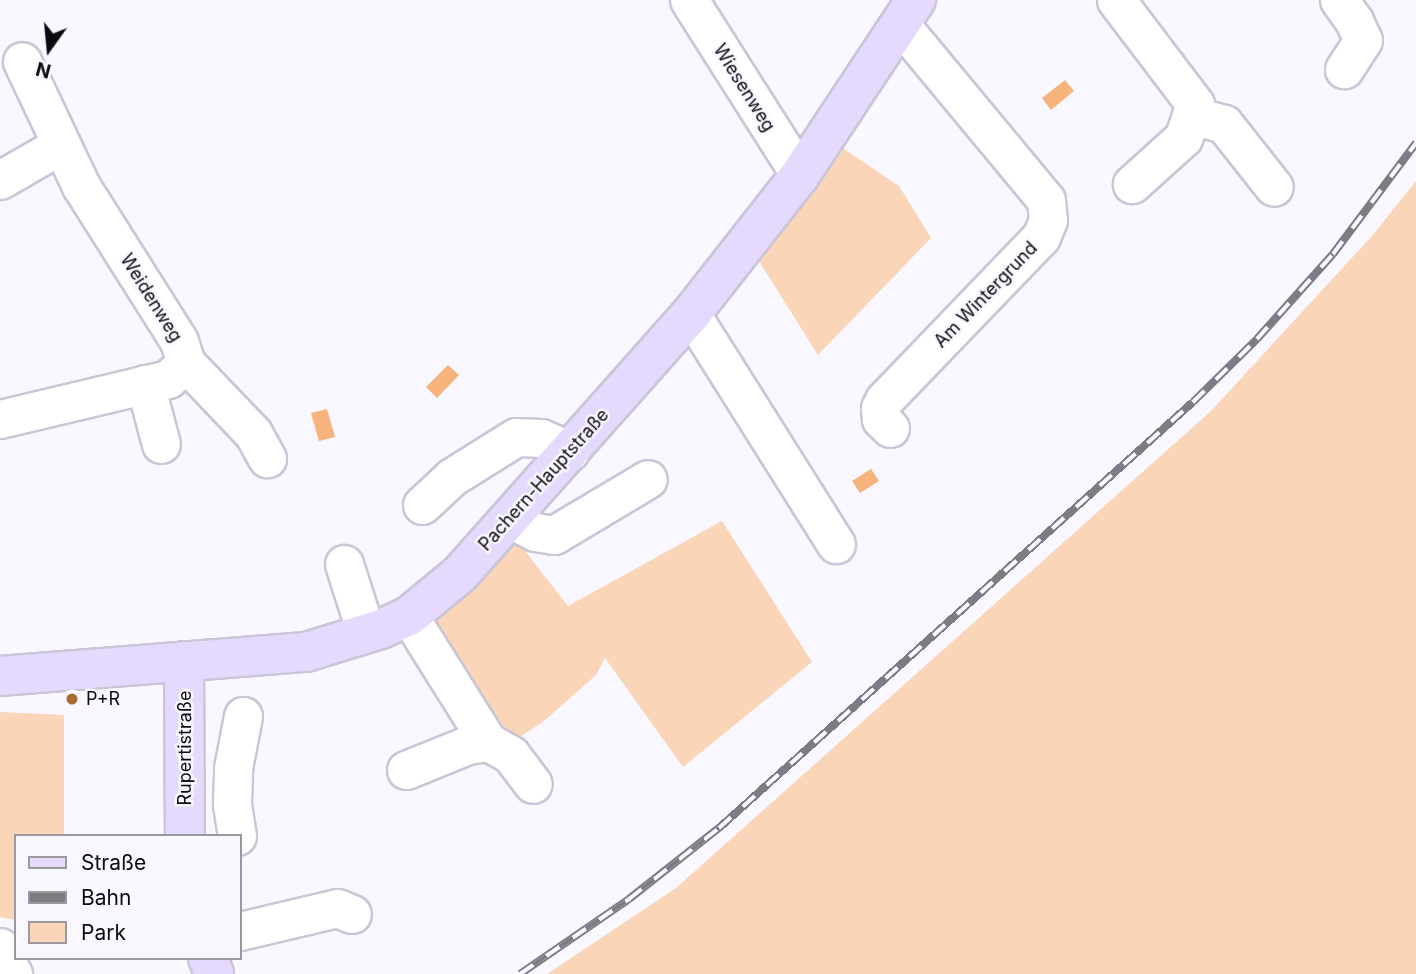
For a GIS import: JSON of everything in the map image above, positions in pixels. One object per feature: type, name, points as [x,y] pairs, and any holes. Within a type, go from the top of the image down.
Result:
[{"type":"main road","name":"Pachern-Hauptstraße","points":[[0,676],[306,652],[409,616],[460,575],[691,314],[800,175],[908,12]]},
{"type":"main road","name":"Rupertistraße","points":[[184,660],[186,834]]},
{"type":"street","name":"Wiesenweg","points":[[689,0],[800,175]]},
{"type":"street","points":[[1116,0],[1195,104],[1183,138],[1132,184]]},
{"type":"street","points":[[1339,0],[1363,40],[1344,69]]},
{"type":"street","name":"Am Wintergrund","points":[[890,428],[881,419],[880,408],[884,400],[963,335],[1041,237],[1048,220],[1046,200],[1010,134],[908,12]]},
{"type":"street","name":"Weidenweg","points":[[0,419],[168,379],[186,363],[179,341],[80,186],[22,61]]},
{"type":"street","points":[[1191,115],[1224,124],[1274,187]]},
{"type":"street","points":[[0,180],[59,145]]},
{"type":"street","points":[[691,314],[836,544]]},
{"type":"street","points":[[186,363],[253,433],[267,458]]},
{"type":"street","points":[[145,384],[162,444]]},
{"type":"street","points":[[422,505],[452,477],[516,437],[541,438],[570,451]]},
{"type":"street","points":[[510,519],[535,532],[554,535],[648,479]]},
{"type":"street","points":[[344,564],[366,633]]},
{"type":"street","points":[[409,616],[488,742],[511,755],[533,784]]},
{"type":"street","points":[[237,834],[233,768],[243,716]]},
{"type":"street","points":[[406,770],[468,745],[488,742]]},
{"type":"street","points":[[242,931],[337,908],[352,914]]},
{"type":"street","points":[[0,947],[13,974]]},
{"type":"green space","points":[[838,145],[899,186],[931,238],[818,355],[757,258]]},
{"type":"green space","points":[[1416,181],[1416,974],[547,974],[676,888],[1211,411],[1372,236]]},
{"type":"green space","points":[[722,521],[812,662],[683,767],[605,658],[596,675],[544,721],[521,736],[507,736],[490,722],[435,633],[434,618],[514,537],[568,606]]},
{"type":"green space","points":[[0,712],[64,715],[64,834],[14,834],[14,920],[0,917]]},
{"type":"shaded area","points":[[1065,80],[1074,91],[1051,110],[1042,98]]},
{"type":"shaded area","points":[[448,365],[459,375],[437,398],[426,387]]},
{"type":"shaded area","points":[[327,409],[335,437],[319,441],[311,413]]},
{"type":"shaded area","points":[[871,469],[879,481],[860,493],[852,481]]},
{"type":"railway","points":[[520,974],[629,899],[719,828],[1193,402],[1257,339],[1333,254],[1416,143]]},
{"type":"place","name":"P+R","points":[[72,699]]}]
